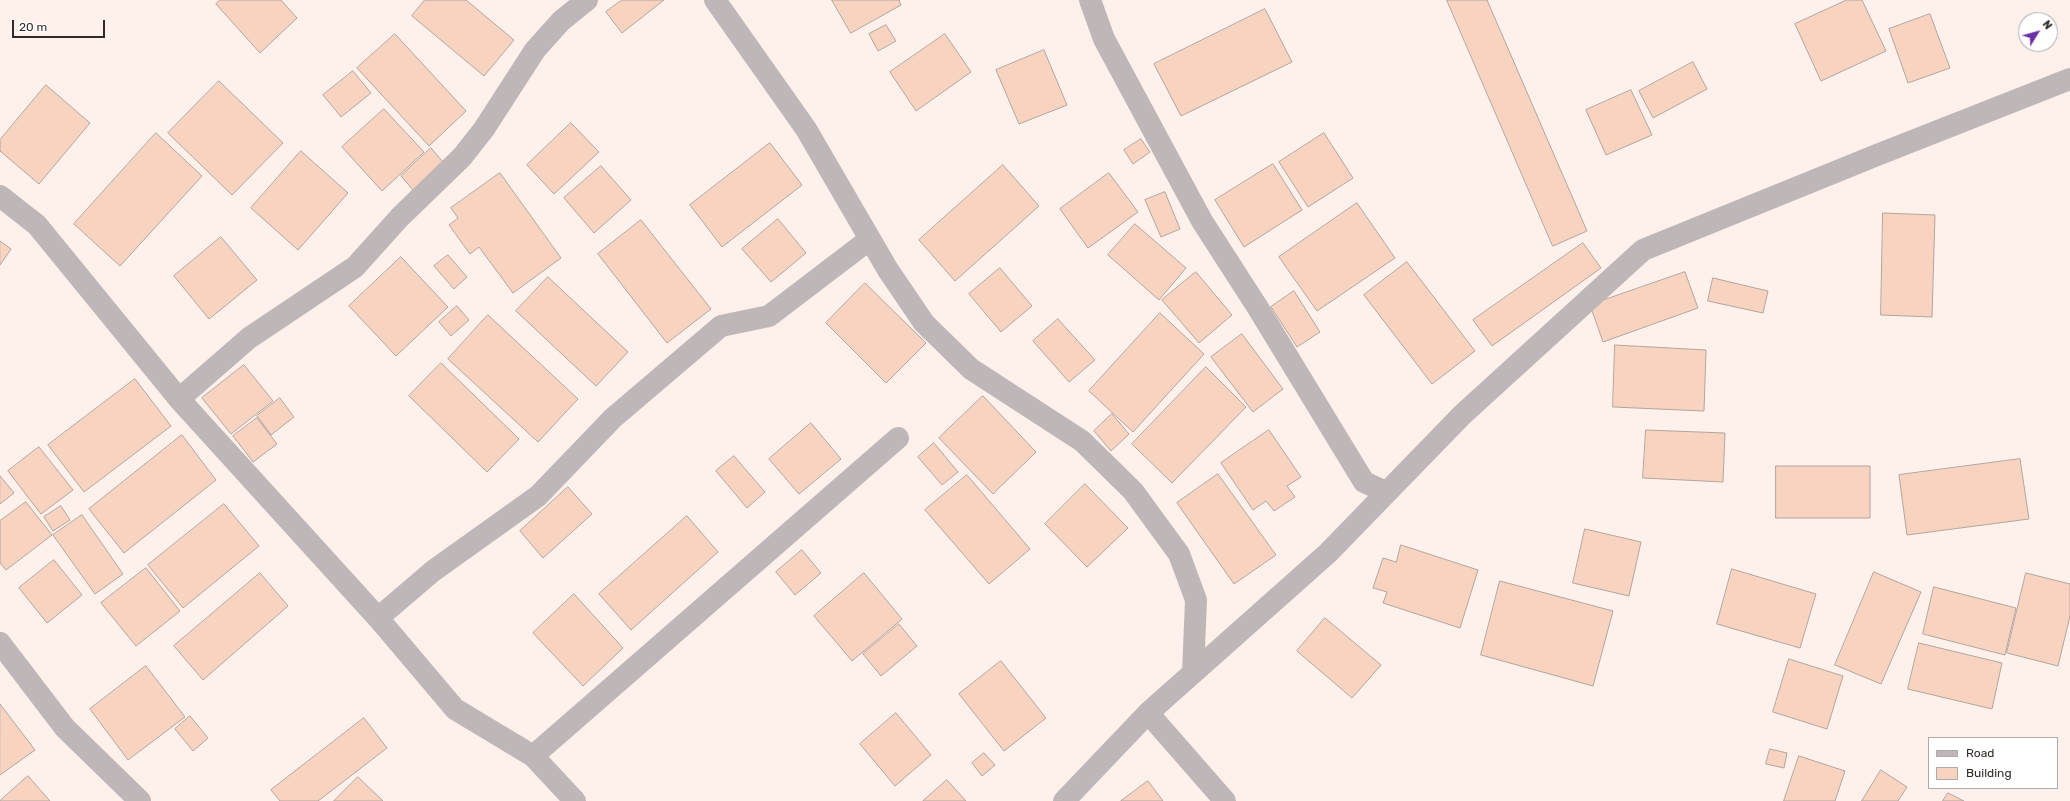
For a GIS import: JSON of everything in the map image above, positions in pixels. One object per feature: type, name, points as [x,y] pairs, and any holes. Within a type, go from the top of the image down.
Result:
[{"type":"street","points":[[179,399],[248,338],[355,267],[400,217],[462,157],[484,129],[535,50],[561,21],[587,0]]},
{"type":"street","points":[[715,0],[806,128],[888,270],[924,323],[971,369],[1082,441],[1134,491],[1179,554],[1196,600],[1193,673]]},
{"type":"street","points":[[1090,0],[1104,39],[1202,221],[1258,308],[1364,482],[1386,492]]},
{"type":"street","points":[[1064,801],[1148,713],[1328,553],[1462,415],[1643,250],[2070,79]]},
{"type":"street","points":[[0,196],[37,225],[179,399],[378,618],[455,709],[533,756],[575,801]]},
{"type":"street","points":[[378,618],[434,571],[538,496],[613,418],[722,326],[769,316],[870,239]]},
{"type":"street","points":[[533,756],[898,438]]},
{"type":"street","points":[[0,643],[65,728],[140,801]]},
{"type":"street","points":[[1148,713],[1224,801]]},
{"type":"building","points":[[220,0],[281,0],[297,18],[260,53],[216,4]]},
{"type":"building","points":[[425,0],[466,0],[514,40],[484,76],[412,16]]},
{"type":"building","points":[[622,0],[664,0],[622,33],[606,12]]},
{"type":"building","points":[[832,0],[899,0],[901,5],[851,33]]},
{"type":"building","points":[[1447,0],[1487,0],[1587,231],[1553,246]]},
{"type":"building","points":[[1847,0],[1862,0],[1886,51],[1821,81],[1795,24]]},
{"type":"building","points":[[1265,9],[1292,62],[1181,116],[1154,64]]},
{"type":"building","points":[[1930,14],[1950,68],[1908,83],[1889,29]]},
{"type":"building","points":[[886,25],[896,41],[878,51],[869,34]]},
{"type":"building","points":[[395,34],[466,111],[429,146],[357,68]]},
{"type":"building","points":[[945,34],[971,72],[916,111],[890,72]]},
{"type":"building","points":[[1044,50],[1067,105],[1019,124],[996,70]]},
{"type":"building","points":[[1693,62],[1707,89],[1653,118],[1639,91]]},
{"type":"building","points":[[353,71],[371,93],[341,117],[323,95]]},
{"type":"building","points":[[219,81],[283,143],[232,195],[168,133]]},
{"type":"building","points":[[46,85],[90,123],[39,184],[0,151],[0,140]]},
{"type":"building","points":[[1631,90],[1652,135],[1606,155],[1586,110]]},
{"type":"building","points":[[384,109],[424,152],[382,191],[342,147]]},
{"type":"building","points":[[571,123],[599,152],[554,194],[527,165]]},
{"type":"building","points":[[156,133],[202,176],[120,266],[74,224]]},
{"type":"building","points":[[1324,133],[1353,178],[1308,207],[1279,162]]},
{"type":"building","points":[[1141,139],[1150,152],[1133,164],[1124,150]]},
{"type":"building","points":[[770,143],[802,185],[722,247],[690,205]]},
{"type":"building","points":[[431,148],[443,162],[413,190],[401,176]]},
{"type":"building","points":[[301,151],[348,193],[298,250],[251,208]]},
{"type":"building","points":[[1273,164],[1302,210],[1244,247],[1215,200]]},
{"type":"building","points":[[1003,165],[1039,206],[955,281],[919,240]]},
{"type":"building","points":[[601,166],[631,200],[594,233],[564,198]]},
{"type":"building","points":[[500,173],[561,258],[513,293],[479,247],[470,254],[449,225],[458,218],[451,208]]},
{"type":"building","points":[[1109,173],[1138,212],[1088,248],[1060,209]]},
{"type":"building","points":[[1165,192],[1180,229],[1161,237],[1145,200]]},
{"type":"building","points":[[1357,203],[1395,258],[1317,311],[1279,257]]},
{"type":"building","points":[[1883,213],[1935,215],[1932,317],[1881,315]]},
{"type":"building","points":[[778,219],[806,253],[771,282],[742,249]]},
{"type":"building","points":[[641,220],[711,309],[667,343],[598,254]]},
{"type":"building","points":[[1135,224],[1186,268],[1159,300],[1108,255]]},
{"type":"building","points":[[221,237],[257,280],[209,319],[174,276]]},
{"type":"building","points":[[0,241],[11,249],[0,265]]},
{"type":"building","points":[[1583,243],[1601,268],[1492,346],[1473,320]]},
{"type":"building","points":[[448,255],[467,277],[454,289],[434,266]]},
{"type":"building","points":[[401,257],[448,307],[396,356],[349,306]]},
{"type":"building","points":[[1407,262],[1475,351],[1432,384],[1364,295]]},
{"type":"building","points":[[1000,268],[1032,306],[1001,332],[969,294]]},
{"type":"building","points":[[1196,272],[1232,315],[1199,343],[1162,300]]},
{"type":"building","points":[[1685,272],[1698,308],[1603,342],[1590,305]]},
{"type":"building","points":[[548,277],[628,352],[596,386],[516,311]]},
{"type":"building","points":[[1713,278],[1768,291],[1763,313],[1708,301]]},
{"type":"building","points":[[865,283],[926,343],[886,383],[826,323]]},
{"type":"building","points":[[1294,291],[1320,332],[1297,347],[1271,307]]},
{"type":"building","points":[[457,306],[469,320],[451,336],[439,322]]},
{"type":"building","points":[[1160,313],[1204,354],[1133,432],[1089,391]]},
{"type":"building","points":[[488,315],[578,399],[538,442],[448,359]]},
{"type":"building","points":[[1058,319],[1095,360],[1069,382],[1033,341]]},
{"type":"building","points":[[1242,334],[1283,389],[1253,412],[1211,357]]},
{"type":"building","points":[[1615,345],[1706,350],[1704,411],[1613,407]]},
{"type":"building","points":[[441,363],[519,439],[487,472],[409,396]]},
{"type":"building","points":[[244,365],[273,401],[231,434],[202,398]]},
{"type":"building","points":[[1206,367],[1246,407],[1172,483],[1132,444]]},
{"type":"building","points":[[135,379],[171,426],[84,492],[48,445]]},
{"type":"building","points":[[983,396],[1036,452],[993,494],[939,438]]},
{"type":"building","points":[[280,398],[294,417],[271,435],[257,416]]},
{"type":"building","points":[[1112,414],[1129,434],[1111,451],[1094,431]]},
{"type":"building","points":[[257,418],[277,444],[253,462],[233,436]]},
{"type":"building","points":[[811,423],[841,459],[799,494],[769,459]]},
{"type":"building","points":[[1269,430],[1301,477],[1287,486],[1295,497],[1274,511],[1266,501],[1253,510],[1221,463]]},
{"type":"building","points":[[1646,430],[1725,433],[1723,482],[1643,478]]},
{"type":"building","points":[[182,435],[216,480],[124,553],[89,509]]},
{"type":"building","points":[[934,443],[958,472],[942,485],[918,457]]},
{"type":"building","points":[[39,447],[73,490],[41,514],[8,471]]},
{"type":"building","points":[[734,456],[765,492],[747,508],[716,471]]},
{"type":"building","points":[[2020,459],[2029,519],[1907,535],[1899,475]]},
{"type":"building","points":[[1776,466],[1870,466],[1870,518],[1776,518]]},
{"type":"building","points":[[1218,474],[1276,555],[1234,584],[1177,503]]},
{"type":"building","points":[[967,475],[1030,549],[989,584],[925,510]]},
{"type":"building","points":[[0,476],[14,493],[0,504]]},
{"type":"building","points":[[1085,484],[1128,528],[1087,567],[1045,524]]},
{"type":"building","points":[[568,487],[592,514],[543,558],[520,531]]},
{"type":"building","points":[[26,502],[52,535],[6,570],[0,563],[0,521]]},
{"type":"building","points":[[224,504],[259,546],[183,608],[148,565]]},
{"type":"building","points":[[61,506],[70,520],[53,531],[44,517]]},
{"type":"building","points":[[82,515],[123,574],[95,594],[53,535]]},
{"type":"building","points":[[687,516],[718,552],[631,630],[599,594]]},
{"type":"building","points":[[1585,529],[1641,542],[1629,596],[1573,583]]},
{"type":"building","points":[[1401,545],[1478,570],[1460,628],[1383,603],[1387,592],[1373,588],[1383,558],[1396,562]]},
{"type":"building","points":[[802,550],[821,573],[795,595],[776,572]]},
{"type":"building","points":[[54,560],[82,595],[47,623],[19,588]]},
{"type":"building","points":[[146,568],[180,611],[136,646],[101,603]]},
{"type":"building","points":[[1732,569],[1816,594],[1800,648],[1717,624]]},
{"type":"building","points":[[1874,572],[1921,592],[1881,684],[1835,665]]},
{"type":"building","points":[[260,573],[288,606],[203,680],[174,646]]},
{"type":"building","points":[[864,573],[902,619],[852,661],[814,616]]},
{"type":"building","points":[[2026,573],[2070,584],[2070,616],[2058,666],[2007,653]]},
{"type":"building","points":[[1500,581],[1613,611],[1593,686],[1481,655]]},
{"type":"building","points":[[1934,587],[2016,608],[2005,655],[1923,634]]},
{"type":"building","points":[[574,594],[623,648],[583,686],[533,633]]},
{"type":"building","points":[[1325,618],[1381,665],[1352,698],[1297,651]]},
{"type":"building","points":[[899,624],[917,646],[881,676],[863,654]]},
{"type":"building","points":[[1919,643],[2002,663],[1992,709],[1908,689]]},
{"type":"building","points":[[1789,659],[1843,676],[1827,729],[1773,712]]},
{"type":"building","points":[[1001,661],[1046,718],[1004,751],[959,694]]},
{"type":"building","points":[[146,666],[185,717],[128,760],[90,709]]},
{"type":"building","points":[[0,704],[35,750],[0,775]]},
{"type":"building","points":[[896,713],[931,755],[895,786],[860,744]]},
{"type":"building","points":[[190,716],[208,738],[193,751],[175,729]]},
{"type":"building","points":[[364,718],[387,748],[318,801],[280,801],[271,790]]},
{"type":"building","points":[[1770,749],[1787,753],[1784,768],[1766,764]]},
{"type":"building","points":[[984,753],[995,765],[982,776],[972,763]]},
{"type":"building","points":[[1799,756],[1845,771],[1835,801],[1784,801]]},
{"type":"building","points":[[1881,770],[1907,787],[1898,801],[1862,801]]},
{"type":"building","points":[[28,776],[50,801],[0,801]]},
{"type":"building","points":[[358,777],[383,801],[334,801]]},
{"type":"building","points":[[947,780],[966,801],[923,801]]},
{"type":"building","points":[[1148,781],[1163,801],[1121,801]]},
{"type":"building","points":[[1948,793],[1964,801],[1943,801]]}]
